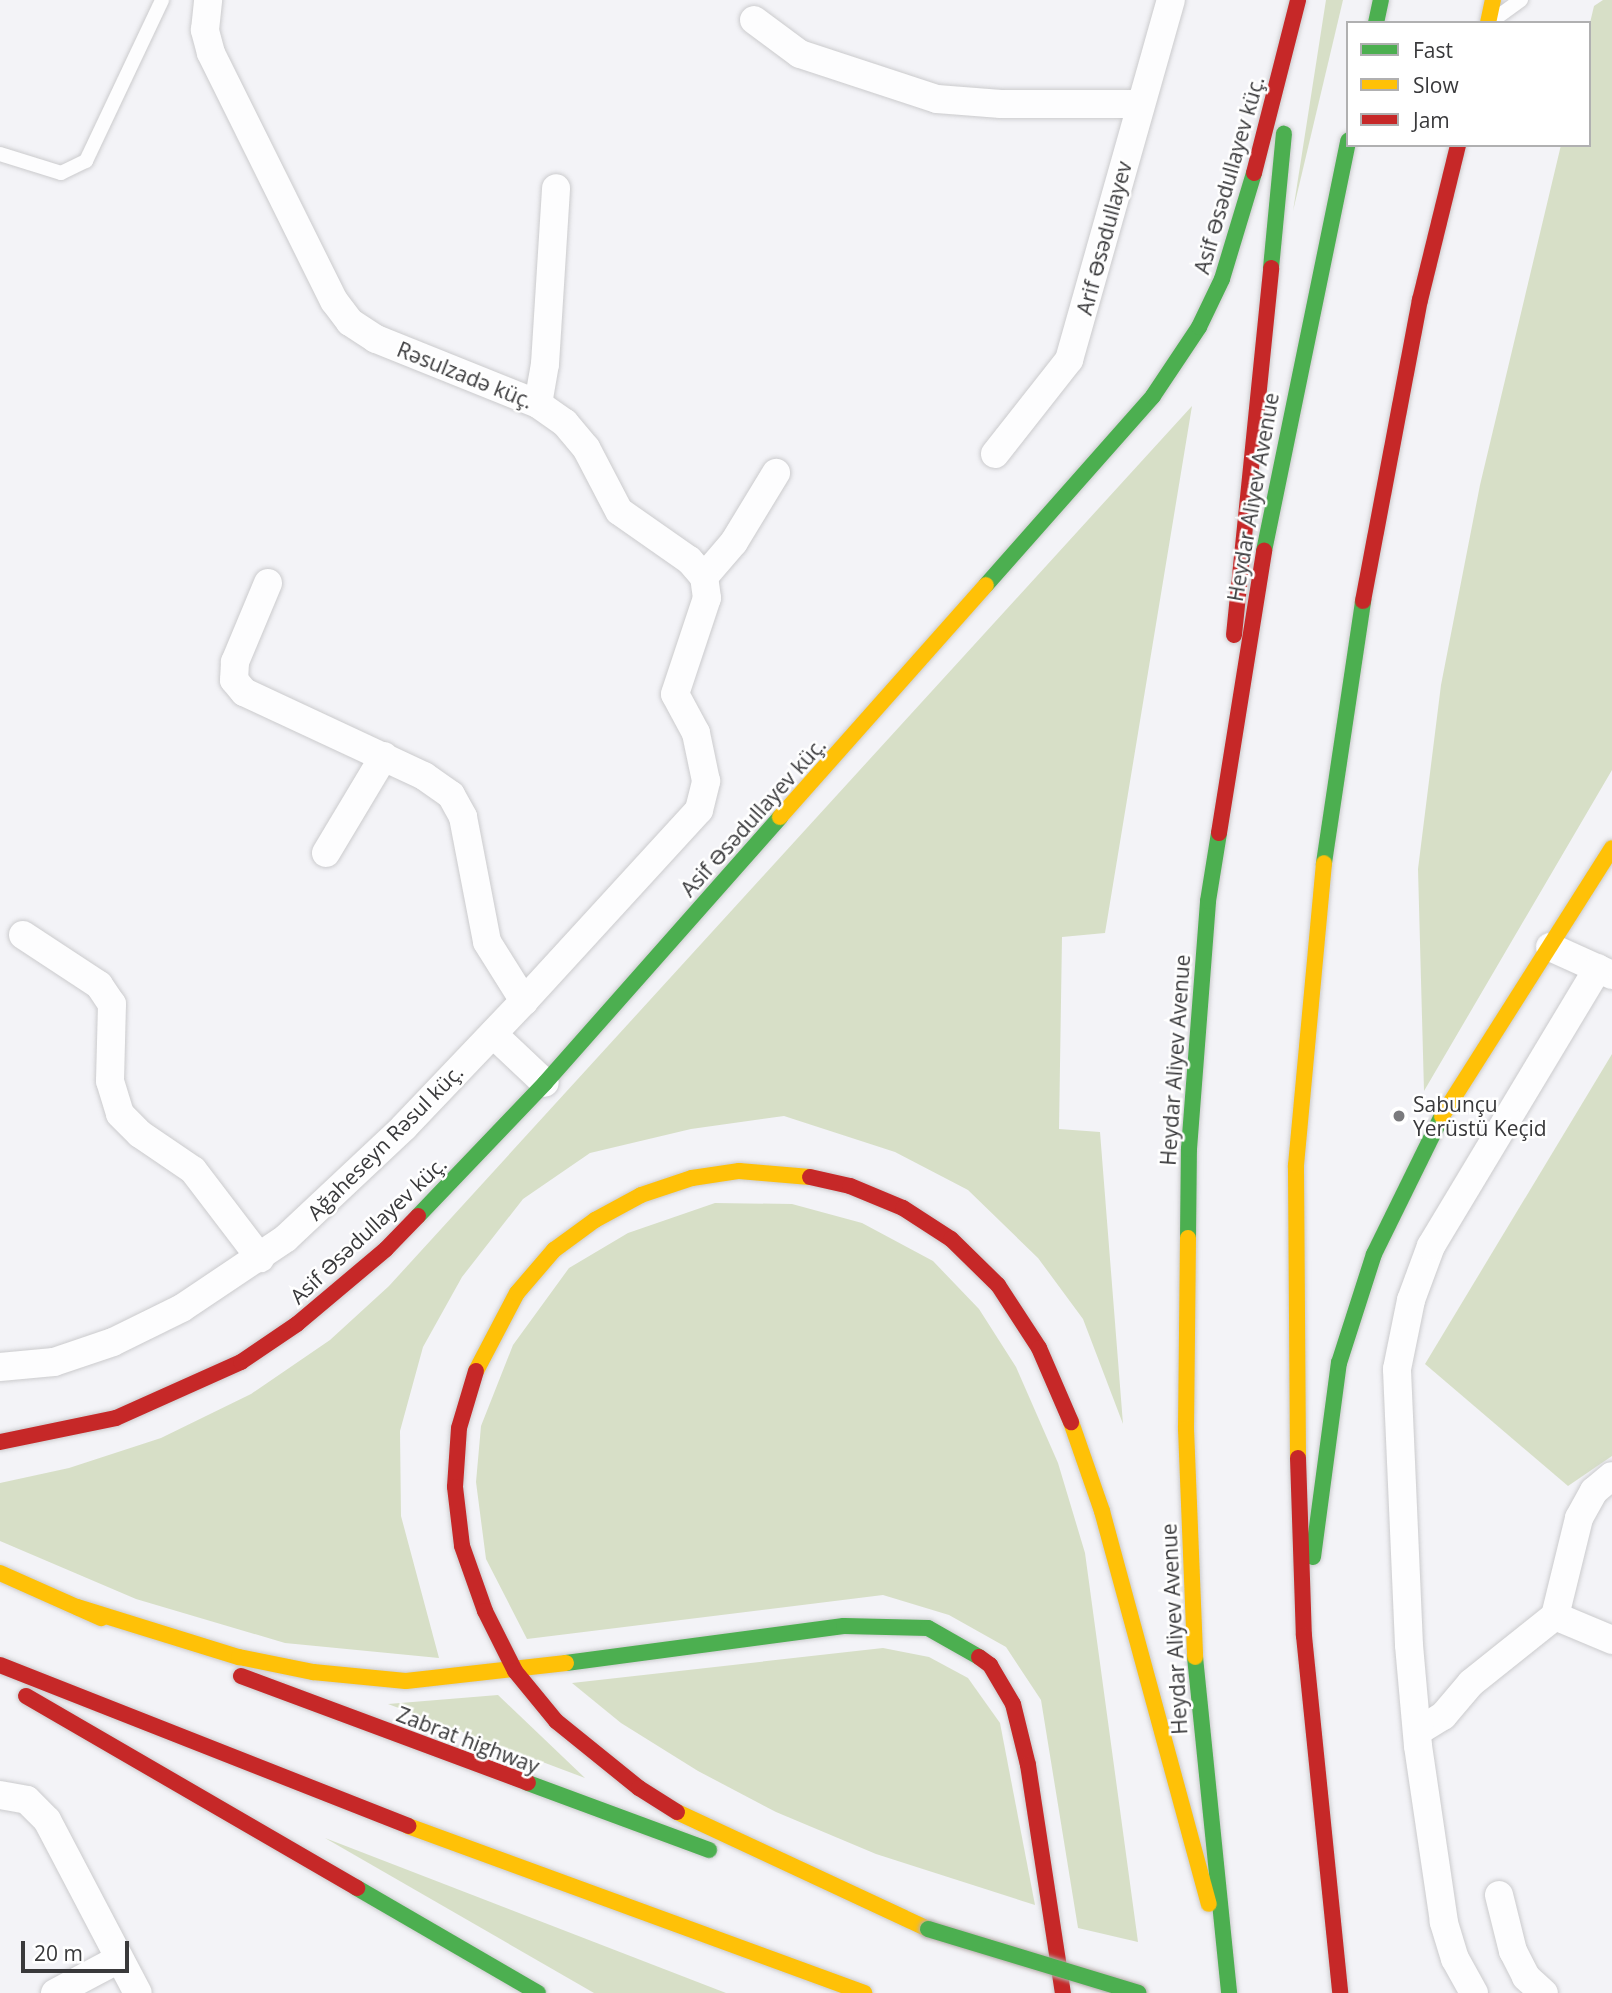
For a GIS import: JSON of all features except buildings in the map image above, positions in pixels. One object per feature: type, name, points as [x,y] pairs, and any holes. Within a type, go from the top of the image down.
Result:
[{"type":"main road","points":[[1376,21],[1381,0]]},
{"type":"main road","points":[[1489,21],[1493,0]]},
{"type":"main road","points":[[1208,901],[1298,3]]},
{"type":"main road","name":"Asif Əsədullayev küç.","points":[[0,1441],[116,1418],[241,1362],[297,1324],[386,1249],[545,1083],[1153,397],[1199,327],[1222,279],[1298,3]]},
{"type":"main road","name":"Heydar Aliyev Avenue","points":[[1229,1993],[1192,1629],[1186,1429],[1189,1149],[1208,901],[1275,483],[1347,147]]},
{"type":"main road","points":[[1339,1993],[1304,1636],[1297,1437],[1296,1165],[1309,999],[1335,771],[1379,507],[1420,300],[1458,147]]},
{"type":"main road","points":[[1304,1636],[1328,1431],[1353,1307],[1423,1149],[1612,848]]},
{"type":"main road","points":[[929,1929],[688,1819],[586,1749],[515,1671],[485,1611],[463,1546],[456,1487],[459,1428],[469,1382],[517,1293],[554,1250],[595,1220],[641,1195],[692,1178],[739,1171],[792,1174],[861,1190],[903,1208],[951,1238],[999,1285],[1040,1348],[1102,1511],[1224,1958]]},
{"type":"main road","name":"Zabrat highway","points":[[0,1573],[217,1668],[719,1854]]},
{"type":"main road","points":[[77,1607],[239,1657],[313,1672],[406,1681],[515,1671],[880,1624],[928,1628],[964,1646],[990,1665],[1013,1704],[1028,1765],[1063,1993]]},
{"type":"main road","points":[[0,1665],[495,1860],[864,1993]]},
{"type":"main road","points":[[0,1681],[538,1993]]},
{"type":"main road","points":[[745,1863],[929,1929],[1139,1993]]},
{"type":"street","name":"Rəsulzadə küç.","points":[[208,0],[205,30],[211,53],[328,289],[350,321],[376,339],[538,404],[565,424],[586,448],[619,511],[689,560],[704,577]]},
{"type":"street","name":"Arif Əsədullayev","points":[[995,454],[1069,359],[1139,104],[1171,0]]},
{"type":"street","points":[[754,20],[800,54],[937,99],[1001,104],[1139,104]]},
{"type":"street","points":[[538,404],[545,364],[556,188]]},
{"type":"street","points":[[704,577],[734,542],[776,473]]},
{"type":"street","name":"Ağaheseyn Rəsul küç.","points":[[0,1367],[54,1362],[113,1342],[181,1308],[260,1258],[341,1190],[493,1034],[699,810],[706,781],[701,754],[696,733],[675,694],[707,598],[704,577]]},
{"type":"street","points":[[268,583],[235,662],[234,680],[244,692],[384,756],[451,795],[463,817],[487,942],[524,1001]]},
{"type":"street","points":[[326,853],[384,756]]},
{"type":"street","points":[[23,935],[99,985],[112,1004],[110,1081],[120,1114],[140,1134],[193,1170],[260,1258]]},
{"type":"street","points":[[1474,1993],[1455,1959],[1444,1922],[1417,1732],[1396,1401],[1397,1369],[1411,1300],[1431,1246],[1463,1188],[1605,972],[1550,947]]},
{"type":"street","points":[[493,1034],[545,1083]]},
{"type":"street","points":[[1417,1732],[1443,1716],[1471,1683],[1555,1616],[1579,1518],[1594,1491],[1612,1476]]},
{"type":"street","points":[[1555,1616],[1612,1640]]},
{"type":"street","points":[[0,1795],[27,1800],[47,1820],[117,1960],[138,1993]]},
{"type":"street","points":[[1499,1895],[1513,1951],[1526,1977],[1544,1993]]},
{"type":"street","points":[[55,1993],[117,1960]]},
{"type":"lane","points":[[0,154],[61,173],[86,161],[162,0]]},
{"type":"lane","points":[[1492,21],[1521,0]]},
{"type":"green space","points":[[1326,0],[1343,0],[1293,211]]},
{"type":"green space","points":[[1603,0],[1612,0],[1612,770],[1424,1091],[1418,869],[1441,685],[1480,485],[1561,147],[1591,147],[1590,21],[1594,6]]},
{"type":"green space","points":[[1192,406],[1105,933],[1062,937],[1059,1129],[1100,1132],[1123,1424],[1083,1319],[1038,1258],[968,1190],[895,1152],[784,1116],[691,1129],[590,1153],[523,1199],[462,1277],[423,1347],[400,1431],[401,1516],[439,1658],[285,1643],[136,1599],[0,1541],[0,1483],[69,1468],[161,1438],[251,1394],[330,1340],[389,1286]]},
{"type":"green space","points":[[1612,1054],[1612,1456],[1568,1486],[1425,1364]]},
{"type":"green space","points":[[715,1203],[792,1204],[862,1223],[933,1261],[979,1309],[1016,1367],[1058,1463],[1085,1553],[1138,1942],[1078,1928],[1041,1700],[1006,1647],[949,1615],[883,1595],[527,1639],[486,1559],[476,1482],[481,1426],[513,1345],[569,1268],[628,1233]]},
{"type":"green space","points":[[883,1648],[929,1657],[968,1678],[1000,1723],[1035,1905],[876,1854],[776,1812],[698,1771],[621,1723],[572,1683]]},
{"type":"green space","points":[[498,1695],[585,1778],[388,1704]]},
{"type":"green space","points":[[325,1838],[726,1993],[594,1993]]},
{"type":"traffic: fast","points":[[1376,21],[1381,0]]},
{"type":"traffic: fast","points":[[1271,268],[1284,134]]},
{"type":"traffic: fast","points":[[1264,551],[1347,147]]},
{"type":"traffic: fast","points":[[986,585],[1153,396],[1199,327],[1222,279],[1254,173]]},
{"type":"traffic: fast","points":[[1324,863],[1363,601]]},
{"type":"traffic: fast","points":[[418,1216],[545,1083],[780,817]]},
{"type":"traffic: fast","points":[[1188,1238],[1189,1149],[1208,901],[1219,833]]},
{"type":"traffic: fast","points":[[1313,1557],[1339,1363],[1374,1254],[1442,1116]]},
{"type":"traffic: fast","points":[[566,1663],[844,1626],[928,1628],[979,1657]]},
{"type":"traffic: fast","points":[[1195,1657],[1229,1993]]},
{"type":"traffic: fast","points":[[528,1783],[709,1850]]},
{"type":"traffic: fast","points":[[357,1888],[538,1993]]},
{"type":"traffic: fast","points":[[928,1929],[1139,1993]]},
{"type":"traffic: slow","points":[[1488,21],[1493,0]]},
{"type":"traffic: slow","points":[[780,817],[986,585]]},
{"type":"traffic: slow","points":[[1442,1116],[1612,848]]},
{"type":"traffic: slow","points":[[1298,1458],[1296,1165],[1324,863]]},
{"type":"traffic: slow","points":[[476,1371],[517,1293],[554,1250],[595,1220],[641,1195],[692,1178],[739,1171],[810,1177]]},
{"type":"traffic: slow","points":[[1188,1238],[1186,1429],[1195,1657]]},
{"type":"traffic: slow","points":[[1071,1422],[1102,1511],[1209,1904]]},
{"type":"traffic: slow","points":[[0,1573],[101,1618]]},
{"type":"traffic: slow","points":[[77,1607],[239,1657],[313,1672],[406,1681],[566,1663]]},
{"type":"traffic: slow","points":[[677,1812],[928,1929]]},
{"type":"traffic: slow","points":[[408,1826],[864,1993]]},
{"type":"traffic: jam","points":[[1254,173],[1298,0]]},
{"type":"traffic: jam","points":[[1363,601],[1420,300],[1458,147]]},
{"type":"traffic: jam","points":[[1234,635],[1271,268]]},
{"type":"traffic: jam","points":[[1219,833],[1264,551]]},
{"type":"traffic: jam","points":[[810,1177],[850,1186],[903,1208],[951,1239],[998,1285],[1039,1348],[1071,1422]]},
{"type":"traffic: jam","points":[[0,1442],[116,1418],[241,1362],[297,1324],[386,1249],[418,1216]]},
{"type":"traffic: jam","points":[[476,1371],[459,1428],[455,1487],[462,1546],[485,1611],[515,1671],[556,1721],[639,1788],[677,1812]]},
{"type":"traffic: jam","points":[[1298,1458],[1304,1636],[1340,1993]]},
{"type":"traffic: jam","points":[[979,1657],[990,1665],[1013,1704],[1028,1765],[1063,1993]]},
{"type":"traffic: jam","points":[[0,1665],[408,1826]]},
{"type":"traffic: jam","points":[[241,1676],[528,1783]]},
{"type":"traffic: jam","points":[[26,1696],[357,1888]]},
{"type":"place","name":"Sabunçu Yerüstü Keçid","points":[[1399,1116]]}]
